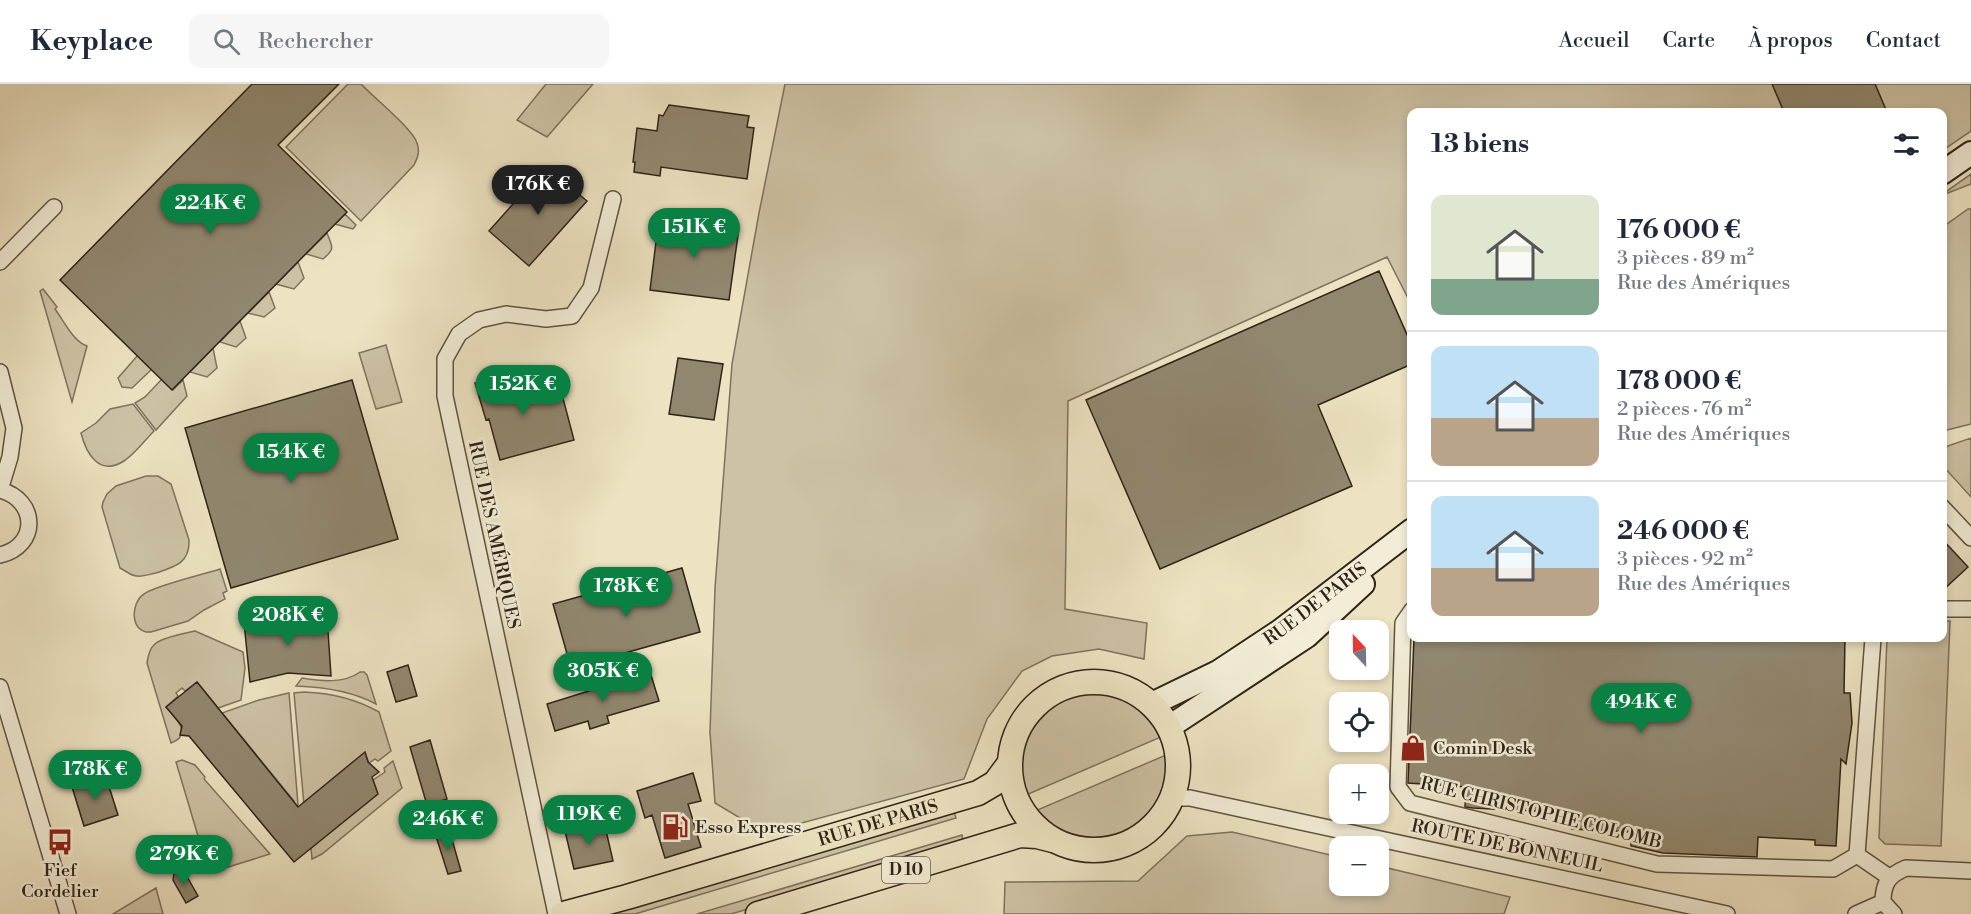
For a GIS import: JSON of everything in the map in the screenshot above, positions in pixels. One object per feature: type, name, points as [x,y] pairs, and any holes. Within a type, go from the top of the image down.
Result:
[{"type":"main road","points":[[1947,169],[1971,153]]},
{"type":"main road","name":"RUE DE PARIS","points":[[1152,704],[1218,672],[1280,631],[1407,534]]},
{"type":"main road","name":"RUE DE PARIS","points":[[1169,727],[1307,636],[1356,589],[1407,553]]},
{"type":"main road","points":[[1084,682],[1109,683],[1132,690],[1152,704],[1169,727],[1179,760],[1178,779],[1173,798],[1161,818],[1144,834],[1131,842],[1097,851],[1075,849],[1053,841],[1035,827],[1019,808],[1013,794],[1009,764],[1013,740],[1024,718],[1040,701],[1061,688],[1084,682]]},
{"type":"main road","name":"RUE DE PARIS","points":[[563,914],[978,793],[995,783],[1009,764]]},
{"type":"main road","name":"D 10","points":[[758,914],[1020,835],[1053,841]]},
{"type":"street","name":"RUE DES AMÉRIQUES","points":[[556,914],[445,396],[445,359],[459,334],[479,320],[506,314],[546,319],[572,316],[591,288],[613,199]]},
{"type":"street","points":[[0,262],[54,207]]},
{"type":"street","points":[[0,372],[14,428],[10,457],[0,490],[20,499],[29,517],[29,527],[20,545],[0,555]]},
{"type":"street","points":[[1947,512],[1971,538]]},
{"type":"street","points":[[1947,609],[1971,609]]},
{"type":"street","name":"RUE CHRISTOPHE COLOMB","points":[[1407,617],[1403,623],[1398,786],[1410,803],[1657,864],[1833,869],[1857,855]]},
{"type":"street","points":[[1873,642],[1857,855],[1889,877]]},
{"type":"street","points":[[0,687],[68,914]]},
{"type":"street","name":"ROUTE DE BONNEUIL","points":[[1173,798],[1202,800],[1727,914]]},
{"type":"street","points":[[1894,914],[1883,902],[1883,889],[1889,877],[1906,868],[1971,870]]},
{"type":"street","points":[[1856,914],[1883,902]]},
{"type":"shaded area","points":[[348,84],[361,84],[408,130],[414,137],[418,149],[414,165],[361,221],[286,147]]},
{"type":"shaded area","points":[[546,84],[593,84],[547,137],[517,120]]},
{"type":"shaded area","points":[[785,84],[1971,84],[1971,131],[1947,147],[1947,108],[1407,108],[1407,296],[1387,257],[1068,401],[1065,609],[1147,623],[1144,659],[1099,649],[1052,656],[1022,671],[987,719],[964,779],[765,833],[715,803],[710,732],[715,588],[732,364]]},
{"type":"shaded area","points":[[1971,174],[1971,184],[1947,193]]},
{"type":"shaded area","points":[[1971,209],[1971,424],[1947,430],[1947,224]]},
{"type":"shaded area","points":[[345,214],[356,225],[353,229],[335,224]]},
{"type":"shaded area","points":[[327,233],[332,247],[323,259],[306,254]]},
{"type":"shaded area","points":[[298,262],[304,278],[294,289],[276,284]]},
{"type":"shaded area","points":[[43,289],[57,307],[55,309],[69,330],[77,340],[87,346],[72,402],[40,291]]},
{"type":"shaded area","points":[[269,292],[275,308],[264,317],[248,313]]},
{"type":"shaded area","points":[[240,321],[246,338],[236,347],[220,342]]},
{"type":"shaded area","points":[[386,345],[402,402],[376,409],[359,353]]},
{"type":"shaded area","points":[[213,348],[217,368],[207,377],[190,372]]},
{"type":"shaded area","points":[[138,355],[152,369],[132,388],[122,387],[118,378]]},
{"type":"shaded area","points":[[162,379],[173,390],[183,380],[187,396],[156,430],[135,403],[145,397]]},
{"type":"shaded area","points":[[133,404],[154,431],[124,461],[115,465],[101,464],[90,455],[81,433],[96,423],[110,409]]},
{"type":"shaded area","points":[[1971,438],[1971,497],[1947,470],[1947,446]]},
{"type":"shaded area","points":[[146,476],[158,476],[171,484],[189,540],[189,548],[184,559],[175,566],[147,575],[135,576],[120,568],[102,507],[107,494],[116,486]]},
{"type":"shaded area","points":[[220,569],[227,591],[223,593],[225,599],[188,621],[151,632],[139,628],[134,617],[136,604],[144,594],[168,584]]},
{"type":"shaded area","points":[[1947,621],[1950,621],[1941,846],[1885,844],[1879,838],[1887,642],[1947,642]]},
{"type":"shaded area","points":[[195,631],[243,652],[245,668],[241,700],[218,708],[197,682],[185,691],[182,688],[176,693],[178,696],[166,707],[178,721],[182,731],[178,740],[171,743],[147,663],[148,656],[157,642]]},
{"type":"shaded area","points":[[360,672],[367,675],[376,704],[337,690],[296,686],[302,678],[324,681],[339,680]]},
{"type":"shaded area","points":[[304,692],[343,697],[379,712],[391,751],[378,761],[375,759],[369,763],[365,753],[304,805],[294,693]]},
{"type":"shaded area","points":[[1085,692],[1109,695],[1130,703],[1147,717],[1161,737],[1026,795],[1020,777],[1019,760],[1022,744],[1029,729],[1053,706],[1068,697]]},
{"type":"shaded area","points":[[289,693],[298,805],[294,806],[294,801],[222,713],[259,700]]},
{"type":"shaded area","points":[[1166,755],[1165,776],[1160,795],[1138,824],[1122,834],[1104,839],[1084,839],[1056,829],[1035,811]]},
{"type":"shaded area","points":[[182,760],[195,765],[205,777],[204,779],[270,854],[209,873],[176,762]]},
{"type":"shaded area","points":[[393,761],[402,788],[322,854],[312,859],[311,848],[377,794],[373,780],[385,772],[384,768]]},
{"type":"shaded area","points":[[953,809],[956,818],[635,914],[600,914]]},
{"type":"shaded area","points":[[1232,832],[1329,855],[1329,896],[1389,896],[1389,868],[1510,897],[1504,914],[1004,914],[1005,882],[1138,881],[1187,836]]},
{"type":"shaded area","points":[[962,835],[964,845],[731,914],[697,914]]},
{"type":"shaded area","points":[[156,888],[163,914],[113,914]]},
{"type":"building","points":[[252,84],[339,84],[278,145],[347,212],[172,390],[60,280]]},
{"type":"building","points":[[1772,84],[1875,84],[1885,108],[1782,108]]},
{"type":"building","points":[[669,105],[749,116],[747,127],[754,128],[747,179],[661,167],[660,176],[634,172],[637,128],[657,131],[659,115],[663,116]]},
{"type":"building","points":[[546,167],[587,201],[529,266],[489,231]]},
{"type":"building","points":[[659,218],[739,228],[729,300],[650,290]]},
{"type":"building","points":[[1379,271],[1407,335],[1407,366],[1318,405],[1352,486],[1160,569],[1086,400]]},
{"type":"building","points":[[678,358],[723,364],[714,420],[669,414]]},
{"type":"building","points":[[523,373],[529,396],[560,387],[574,440],[500,460],[489,419],[486,420],[475,383]]},
{"type":"building","points":[[352,380],[398,539],[231,588],[185,428]]},
{"type":"building","points":[[1947,544],[1968,567],[1947,586]]},
{"type":"building","points":[[682,568],[700,632],[571,668],[553,604]]},
{"type":"building","points":[[327,616],[331,676],[288,673],[250,682],[244,622]]},
{"type":"building","points":[[1414,642],[1845,642],[1844,693],[1850,693],[1852,723],[1846,764],[1841,759],[1836,846],[1815,845],[1815,840],[1758,837],[1757,857],[1663,853],[1631,846],[1631,832],[1572,829],[1573,813],[1465,807],[1466,787],[1408,783]]},
{"type":"building","points":[[408,665],[417,696],[396,702],[387,672]]},
{"type":"building","points":[[650,672],[659,701],[607,716],[609,723],[590,729],[588,721],[555,731],[547,704]]},
{"type":"building","points":[[197,682],[298,807],[365,752],[368,762],[379,772],[372,777],[378,794],[294,862],[189,736],[180,735],[182,726],[166,707]]},
{"type":"building","points":[[430,740],[447,799],[427,805],[410,747]]},
{"type":"building","points":[[693,773],[701,801],[688,804],[701,847],[665,858],[652,815],[645,818],[637,791]]},
{"type":"building","points":[[106,777],[118,815],[84,826],[72,787]]},
{"type":"building","points":[[604,822],[613,861],[574,869],[565,831]]},
{"type":"building","points":[[449,829],[461,871],[448,874],[435,833]]},
{"type":"building","points":[[175,867],[186,875],[198,896],[186,903],[173,880]]},
{"type":"place","name":"Comin Desk","points":[[1413,748]]},
{"type":"place","name":"Esso Express","points":[[675,827]]},
{"type":"place","name":"Fief Cordelier","points":[[60,842]]}]
